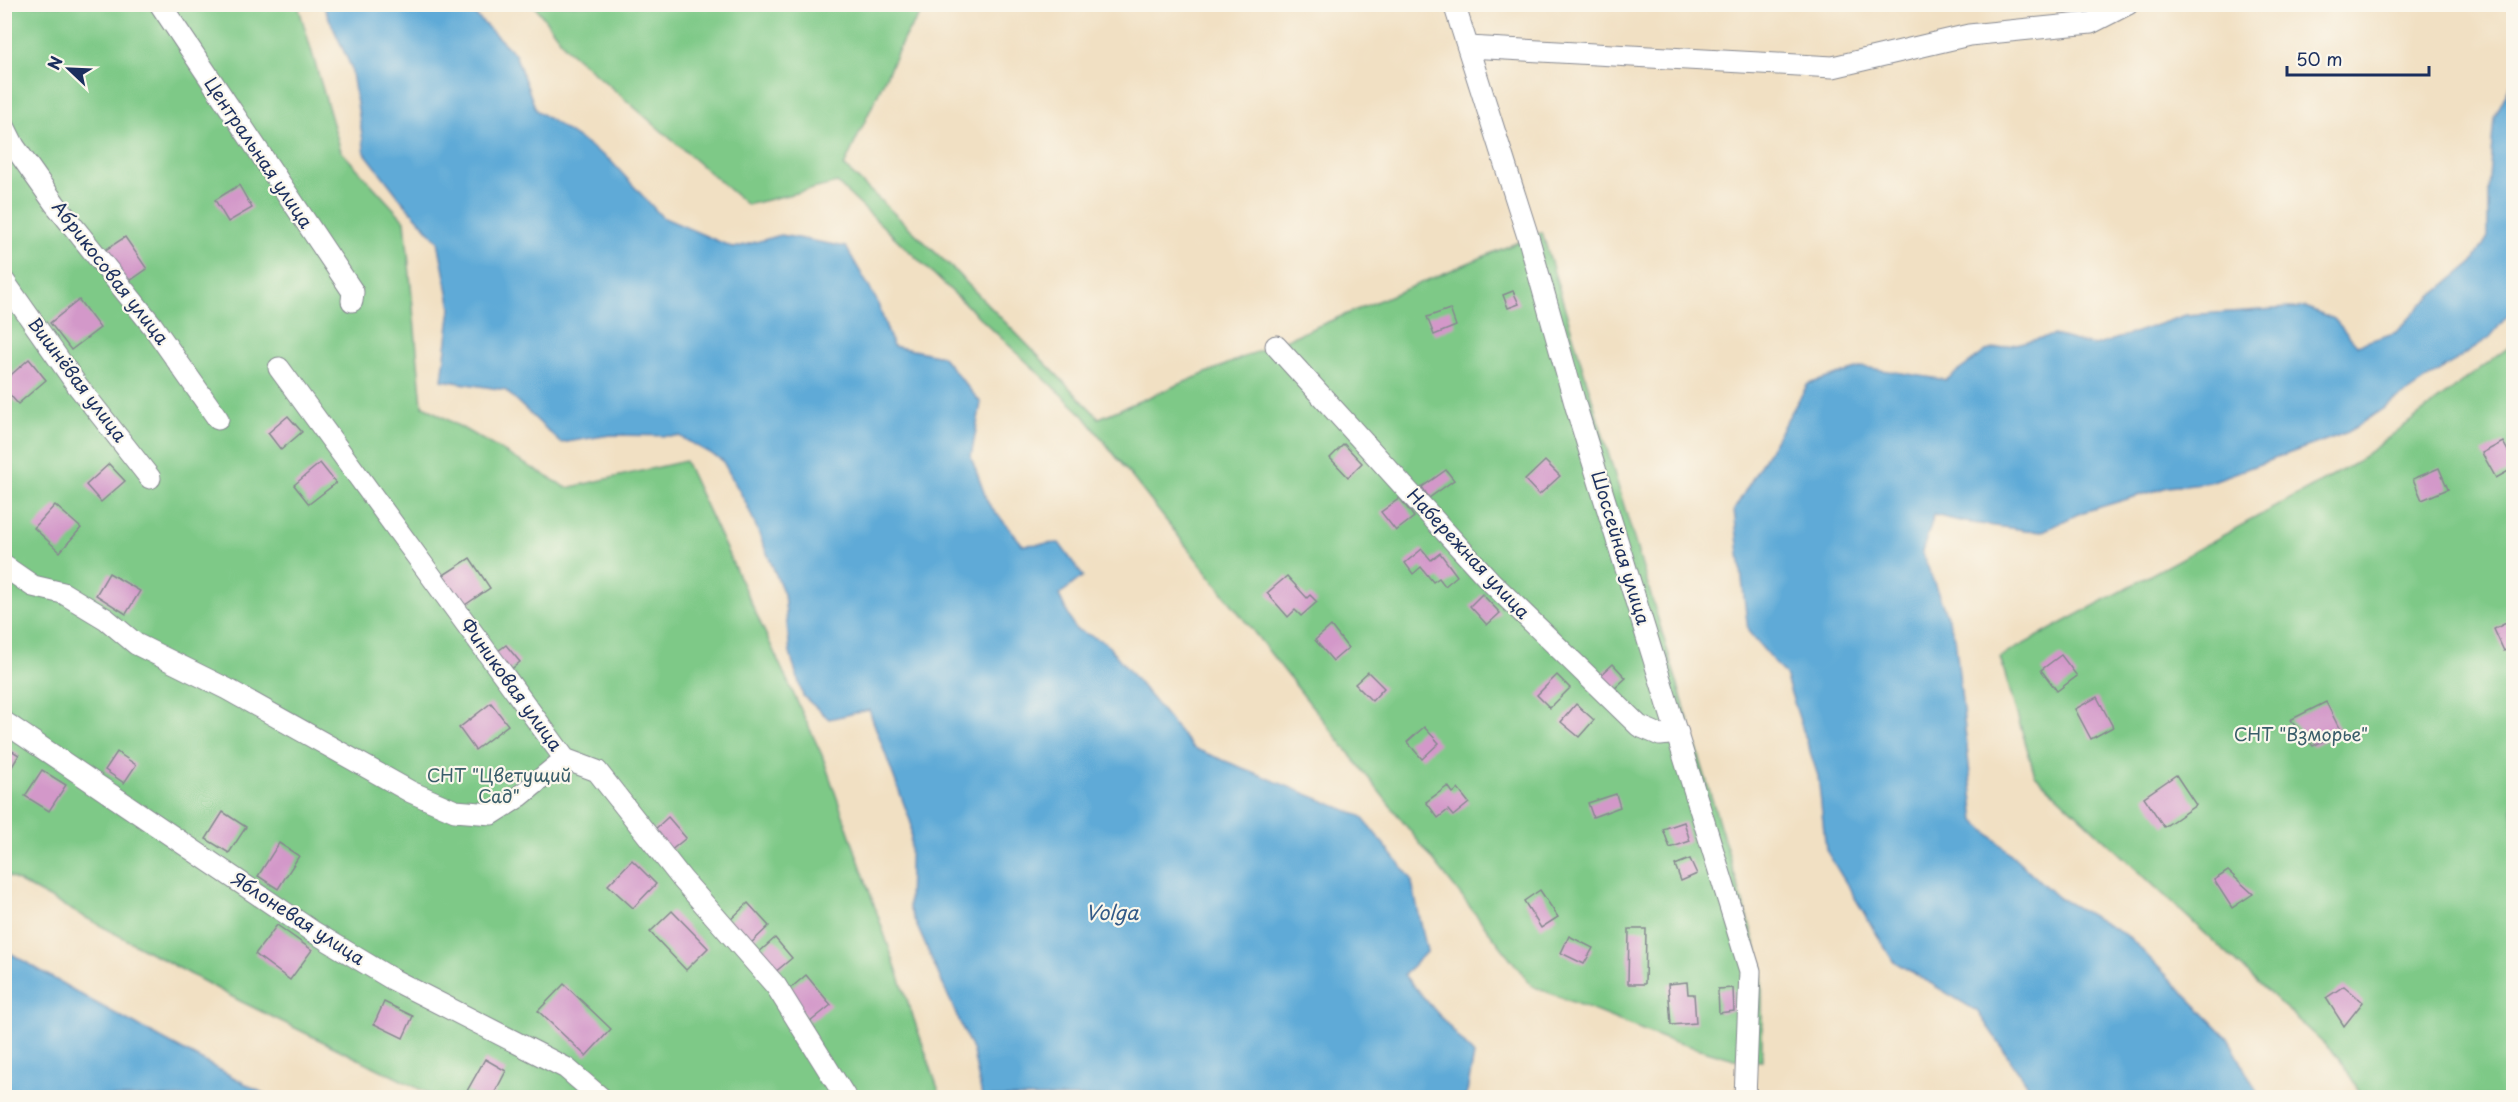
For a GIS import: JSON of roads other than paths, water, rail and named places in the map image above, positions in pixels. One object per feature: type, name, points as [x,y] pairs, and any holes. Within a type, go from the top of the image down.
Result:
[{"type":"street","name":"Центральная улица","points":[[160,4],[353,292],[352,302]]},
{"type":"street","name":"Шоссейная улица","points":[[1454,4],[1750,971],[1745,1098]]},
{"type":"street","points":[[1468,47],[1833,67],[1970,35],[2091,23],[2128,4]]},
{"type":"street","name":"Абрикосовая улица","points":[[4,126],[14,146],[55,204],[152,326],[218,419]]},
{"type":"street","name":"Вишнёвая улица","points":[[4,281],[77,385],[150,478]]},
{"type":"street","name":"Набережная улица","points":[[1275,346],[1491,582],[1639,726],[1660,735],[1678,733]]},
{"type":"street","name":"Финиковая улица","points":[[279,368],[565,759],[597,771],[682,879],[776,986],[846,1098]]},
{"type":"street","points":[[4,566],[33,586],[63,593],[106,619],[136,644],[227,689],[411,792],[455,811],[492,814],[520,796],[565,759]]},
{"type":"street","name":"Яблоневая улица","points":[[4,722],[312,931],[392,979],[566,1068],[601,1098]]},
{"type":"water","name":"Volga","points":[[323,5],[465,5],[515,54],[536,110],[610,160],[662,217],[734,248],[781,235],[846,247],[877,301],[893,346],[942,356],[981,403],[971,457],[988,503],[1023,545],[1059,543],[1083,576],[1059,595],[1075,629],[1105,642],[1193,748],[1361,816],[1411,878],[1427,951],[1404,975],[1474,1055],[1466,1097],[982,1097],[973,1052],[909,908],[911,823],[869,710],[829,719],[803,696],[790,653],[784,594],[747,505],[722,460],[679,436],[610,435],[561,443],[505,390],[442,380],[451,308],[438,241],[402,201],[365,153],[351,67]]},
{"type":"water","points":[[2513,80],[2513,309],[2490,337],[2348,432],[2210,482],[2168,487],[2080,513],[2041,532],[1964,522],[1934,515],[1922,552],[1955,637],[1975,821],[2056,896],[2129,937],[2228,1038],[2260,1097],[2036,1097],[1977,1011],[1893,961],[1826,850],[1818,776],[1785,675],[1748,631],[1734,510],[1808,384],[1863,367],[1946,380],[1986,351],[2054,335],[2095,346],[2186,315],[2305,307],[2334,319],[2357,345],[2397,332],[2422,304],[2473,262],[2488,237],[2488,190],[2494,118]]},
{"type":"water","points":[[5,950],[92,1001],[270,1097],[5,1097]]},
{"type":"park label","name":"СНТ \"Взморье\"","points":[[2301,735]]},
{"type":"park label","name":"СНТ \"Цветущий Сад\"","points":[[499,786]]}]
